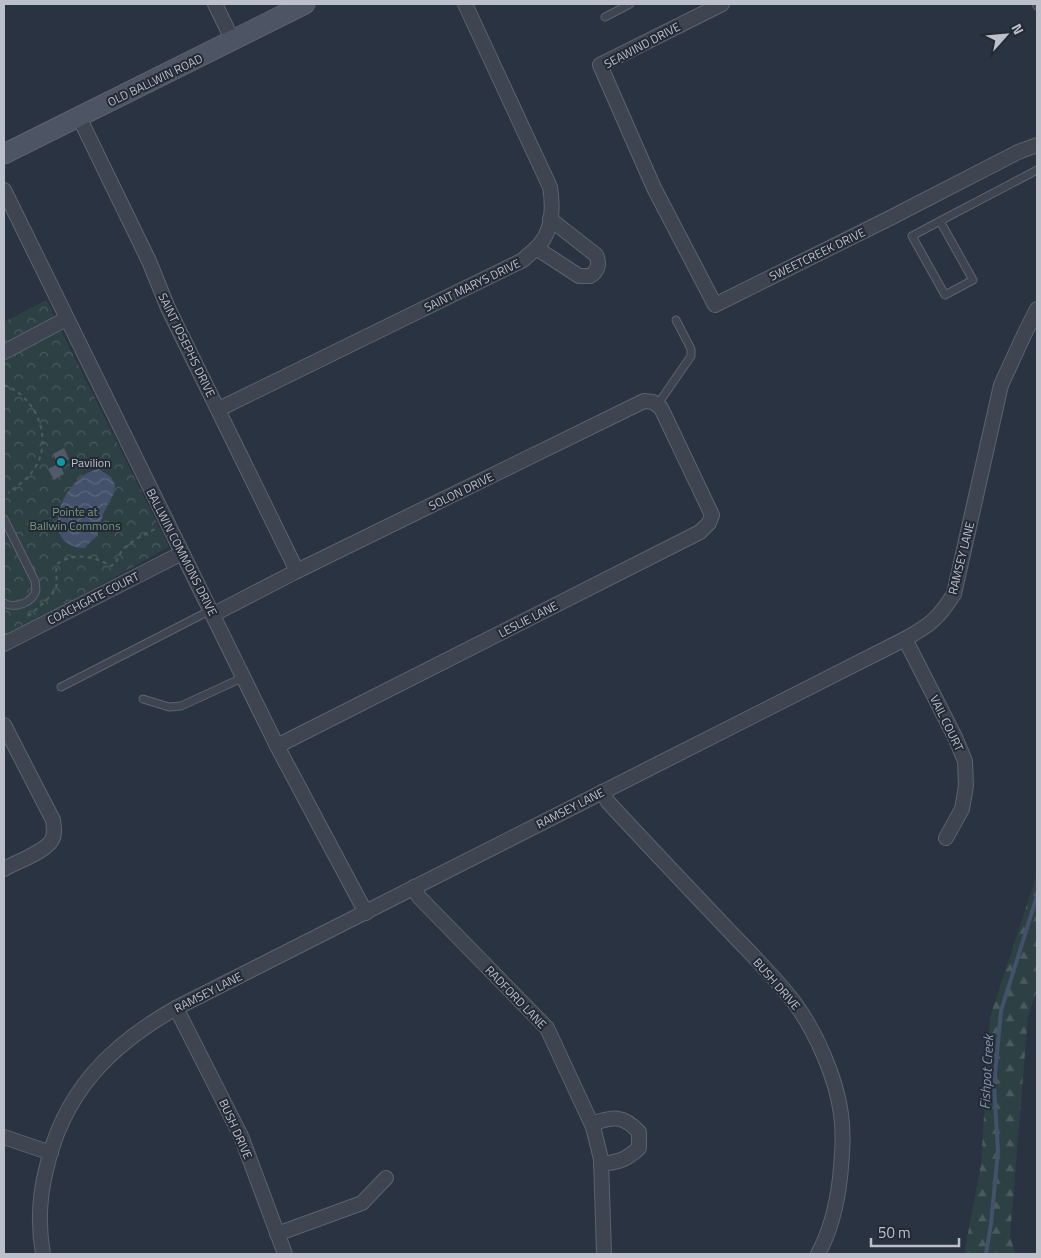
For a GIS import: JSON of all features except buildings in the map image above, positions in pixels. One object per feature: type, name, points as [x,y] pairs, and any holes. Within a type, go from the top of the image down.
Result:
[{"type":"street","points":[[214,4],[233,40]]},
{"type":"street","name":"OLD BALLWIN ROAD","points":[[4,154],[305,4]]},
{"type":"street","name":"SAINT MARYS DRIVE","points":[[219,409],[523,260],[541,243],[552,210],[550,187],[465,4]]},
{"type":"street","name":"SEAWIND DRIVE","points":[[654,188],[600,64],[722,4]]},
{"type":"street","name":"SAINT JOSEPHS DRIVE","points":[[79,117],[150,261],[168,308],[297,572]]},
{"type":"street","name":"SWEETCREEK DRIVE","points":[[654,188],[715,305],[1018,152],[1037,145]]},
{"type":"street","name":"BALLWIN COMMONS DRIVE","points":[[4,190],[277,746],[366,913]]},
{"type":"street","points":[[536,248],[579,276],[590,276],[597,269],[599,264],[596,255],[550,219]]},
{"type":"street","name":"RAMSEY LANE","points":[[43,1254],[39,1220],[41,1199],[51,1153],[66,1112],[96,1069],[139,1031],[176,1008],[904,639],[935,620],[954,594],[1001,385],[1037,310]]},
{"type":"street","points":[[4,352],[66,319]]},
{"type":"street","name":"SOLON DRIVE","points":[[212,612],[641,402],[649,401],[658,404]]},
{"type":"street","name":"LESLIE LANE","points":[[277,746],[700,532],[709,523],[712,515],[658,404]]},
{"type":"street","name":"COACHGATE COURT","points":[[4,644],[182,552]]},
{"type":"street","name":"VAIL COURT","points":[[904,639],[955,737],[964,761],[966,786],[962,809],[946,838]]},
{"type":"street","points":[[4,725],[52,820],[54,831],[53,839],[47,846],[4,868]]},
{"type":"street","name":"BUSH DRIVE","points":[[602,792],[608,802],[780,985],[806,1020],[817,1042],[834,1086],[841,1114],[842,1135],[842,1158],[835,1207],[818,1254]]},
{"type":"street","name":"RADFORD LANE","points":[[414,887],[419,897],[547,1028],[592,1124],[601,1164],[604,1254]]},
{"type":"street","name":"BUSH DRIVE","points":[[176,1008],[241,1136],[284,1254]]},
{"type":"street","points":[[592,1124],[610,1117],[630,1122],[639,1132],[639,1148],[631,1156],[618,1162],[601,1164]]},
{"type":"street","points":[[4,1137],[51,1153]]},
{"type":"street","points":[[277,1234],[362,1203],[386,1178]]},
{"type":"lane","points":[[605,17],[630,4]]},
{"type":"lane","points":[[940,221],[972,280],[945,295],[912,236],[940,221],[1037,170]]},
{"type":"lane","points":[[658,404],[691,356],[692,349],[676,320]]},
{"type":"lane","points":[[4,519],[36,581],[36,590],[32,596],[18,606],[9,606],[4,603]]},
{"type":"lane","points":[[61,687],[108,661],[212,612]]},
{"type":"lane","points":[[143,699],[169,708],[181,706],[244,677]]},
{"type":"path","points":[[4,385],[21,395],[30,404],[40,421],[42,436],[42,448],[32,472],[8,493]]},
{"type":"path","points":[[28,616],[37,610],[57,586],[55,573],[57,564],[65,559],[81,556],[98,558],[111,566],[116,563],[118,555],[130,543],[155,529]]},
{"type":"green space","name":"Pointe at Ballwin Commons","points":[[46,300],[169,547],[4,638],[4,322]]},
{"type":"green space","points":[[1037,874],[1037,990],[1028,1017],[1010,1237],[1016,1254],[964,1254],[981,1164],[990,1017]]},
{"type":"water","points":[[99,469],[111,477],[115,485],[114,493],[103,514],[97,536],[84,548],[69,544],[60,535],[58,523],[60,509],[66,495],[75,483],[86,474]]},
{"type":"waterway","name":"Fishpot Creek","points":[[986,1254],[998,1151],[994,1086],[1001,1011],[1037,896]]},
{"type":"place","name":"Pavilion","points":[[61,462]]}]
